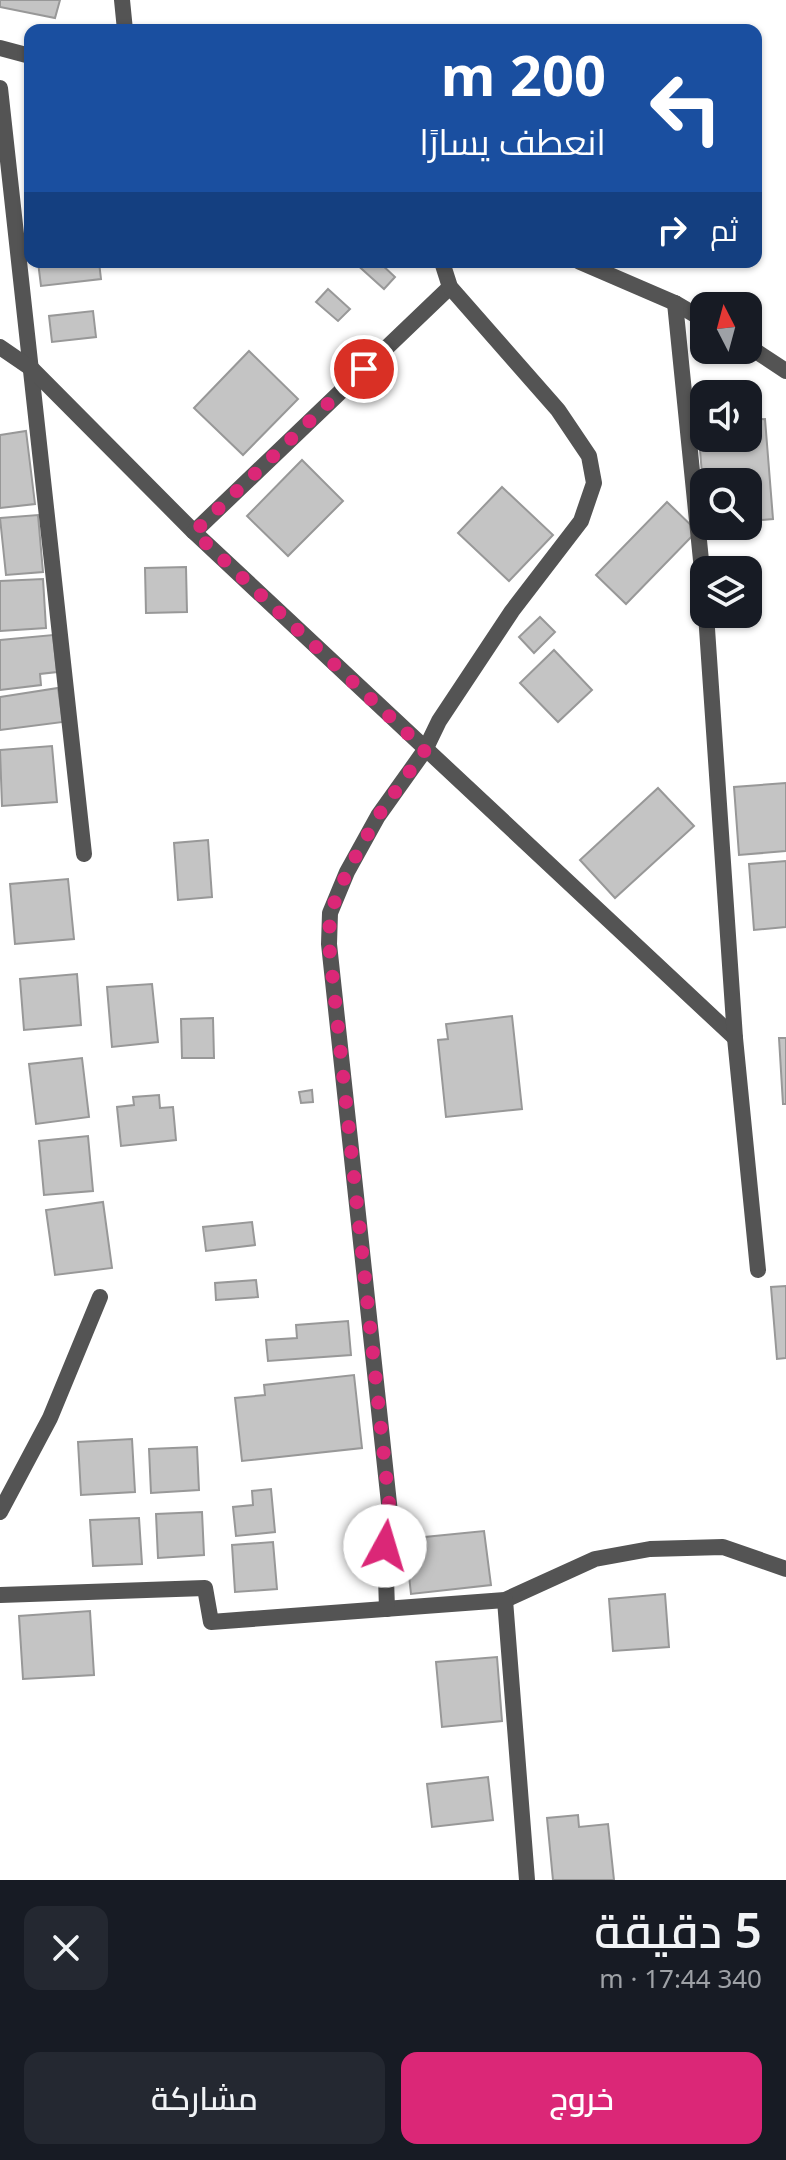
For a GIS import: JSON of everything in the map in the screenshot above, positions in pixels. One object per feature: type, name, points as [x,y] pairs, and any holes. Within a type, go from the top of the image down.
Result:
[{"type":"street","points":[[122,0],[124,24]]},
{"type":"street","points":[[0,48],[24,54]]},
{"type":"street","points":[[0,88],[84,854]]},
{"type":"street","points":[[387,1609],[385,1546],[391,1522],[329,944],[330,913],[347,872],[378,816],[425,750],[439,721],[512,611],[581,521],[594,483],[589,456],[558,410],[450,287],[444,268]]},
{"type":"street","points":[[594,268],[690,312]]},
{"type":"street","points":[[194,532],[450,287]]},
{"type":"street","points":[[675,303],[701,556]]},
{"type":"street","points":[[0,347],[32,369],[194,532],[735,1038]]},
{"type":"street","points":[[762,355],[786,371]]},
{"type":"street","points":[[707,628],[735,1038],[758,1270]]},
{"type":"street","points":[[0,1512],[50,1418],[100,1297]]},
{"type":"street","points":[[0,1595],[205,1588],[211,1622],[505,1600],[595,1559],[650,1549],[723,1547],[786,1569]]},
{"type":"street","points":[[505,1600],[527,1880]]},
{"type":"building","points":[[0,0],[60,0],[55,18],[0,7]]},
{"type":"building","points":[[39,268],[100,268],[101,279],[41,286]]},
{"type":"building","points":[[361,268],[385,268],[395,277],[384,289]]},
{"type":"building","points":[[328,289],[350,309],[338,321],[316,302]]},
{"type":"building","points":[[93,311],[96,337],[52,342],[49,316]]},
{"type":"building","points":[[249,351],[298,399],[243,455],[194,408]]},
{"type":"building","points":[[762,419],[765,419],[773,519],[762,520],[762,468],[701,468],[700,452],[762,452]]},
{"type":"building","points":[[26,431],[35,504],[0,508],[0,435]]},
{"type":"building","points":[[302,460],[343,501],[288,556],[247,516]]},
{"type":"building","points":[[502,487],[553,535],[509,581],[458,533]]},
{"type":"building","points":[[667,502],[690,524],[690,538],[626,604],[596,575]]},
{"type":"building","points":[[38,515],[43,572],[6,575],[0,518]]},
{"type":"building","points":[[186,567],[187,612],[146,613],[145,568]]},
{"type":"building","points":[[43,579],[46,628],[0,631],[0,581]]},
{"type":"building","points":[[540,617],[555,632],[534,653],[519,637]]},
{"type":"building","points":[[53,635],[57,672],[40,674],[41,685],[0,690],[0,640]]},
{"type":"building","points":[[554,650],[592,690],[558,722],[520,683]]},
{"type":"building","points":[[58,688],[63,722],[0,730],[0,697]]},
{"type":"building","points":[[52,746],[57,802],[2,806],[0,750]]},
{"type":"building","points":[[786,783],[786,851],[739,855],[734,787]]},
{"type":"building","points":[[658,788],[694,826],[615,898],[580,860]]},
{"type":"building","points":[[208,840],[212,897],[178,900],[174,843]]},
{"type":"building","points":[[786,861],[786,927],[754,930],[749,864]]},
{"type":"building","points":[[68,879],[74,939],[15,944],[10,884]]},
{"type":"building","points":[[77,974],[81,1025],[24,1030],[20,979]]},
{"type":"building","points":[[152,984],[158,1042],[112,1047],[107,987]]},
{"type":"building","points":[[512,1016],[522,1109],[446,1117],[438,1040],[448,1039],[446,1024]]},
{"type":"building","points":[[213,1018],[214,1058],[182,1058],[181,1019]]},
{"type":"building","points":[[779,1038],[786,1038],[786,1104],[783,1104]]},
{"type":"building","points":[[82,1058],[89,1117],[36,1124],[29,1064]]},
{"type":"building","points":[[312,1090],[313,1102],[301,1103],[299,1092]]},
{"type":"building","points":[[159,1095],[160,1108],[173,1107],[176,1140],[121,1146],[117,1107],[134,1105],[133,1097]]},
{"type":"building","points":[[88,1136],[93,1191],[44,1195],[39,1141]]},
{"type":"building","points":[[103,1202],[112,1268],[55,1275],[46,1210]]},
{"type":"building","points":[[252,1222],[255,1245],[206,1251],[203,1227]]},
{"type":"building","points":[[256,1280],[258,1297],[216,1300],[215,1283]]},
{"type":"building","points":[[786,1286],[786,1358],[777,1359],[771,1287]]},
{"type":"building","points":[[348,1321],[351,1355],[268,1361],[266,1340],[297,1338],[296,1325]]},
{"type":"building","points":[[354,1375],[362,1448],[242,1461],[235,1398],[265,1395],[264,1385]]},
{"type":"building","points":[[132,1439],[135,1492],[81,1495],[78,1442]]},
{"type":"building","points":[[197,1447],[199,1490],[151,1493],[149,1449]]},
{"type":"building","points":[[271,1489],[275,1532],[236,1536],[233,1507],[253,1505],[252,1491]]},
{"type":"building","points":[[202,1512],[204,1555],[158,1558],[156,1514]]},
{"type":"building","points":[[139,1518],[142,1564],[93,1566],[90,1520]]},
{"type":"building","points":[[484,1531],[491,1585],[411,1594],[405,1539]]},
{"type":"building","points":[[273,1542],[277,1589],[235,1592],[232,1545]]},
{"type":"building","points":[[665,1594],[669,1647],[613,1651],[609,1599]]},
{"type":"building","points":[[90,1611],[94,1675],[23,1679],[19,1616]]},
{"type":"building","points":[[497,1657],[502,1721],[442,1727],[436,1662]]},
{"type":"building","points":[[488,1777],[493,1820],[432,1827],[427,1784]]},
{"type":"building","points":[[578,1815],[579,1827],[608,1824],[614,1880],[553,1880],[547,1818]]},
{"type":"route","points":[[364,369],[194,532],[425,750],[378,816],[347,872],[330,913],[329,944],[391,1522],[385,1546]]}]
